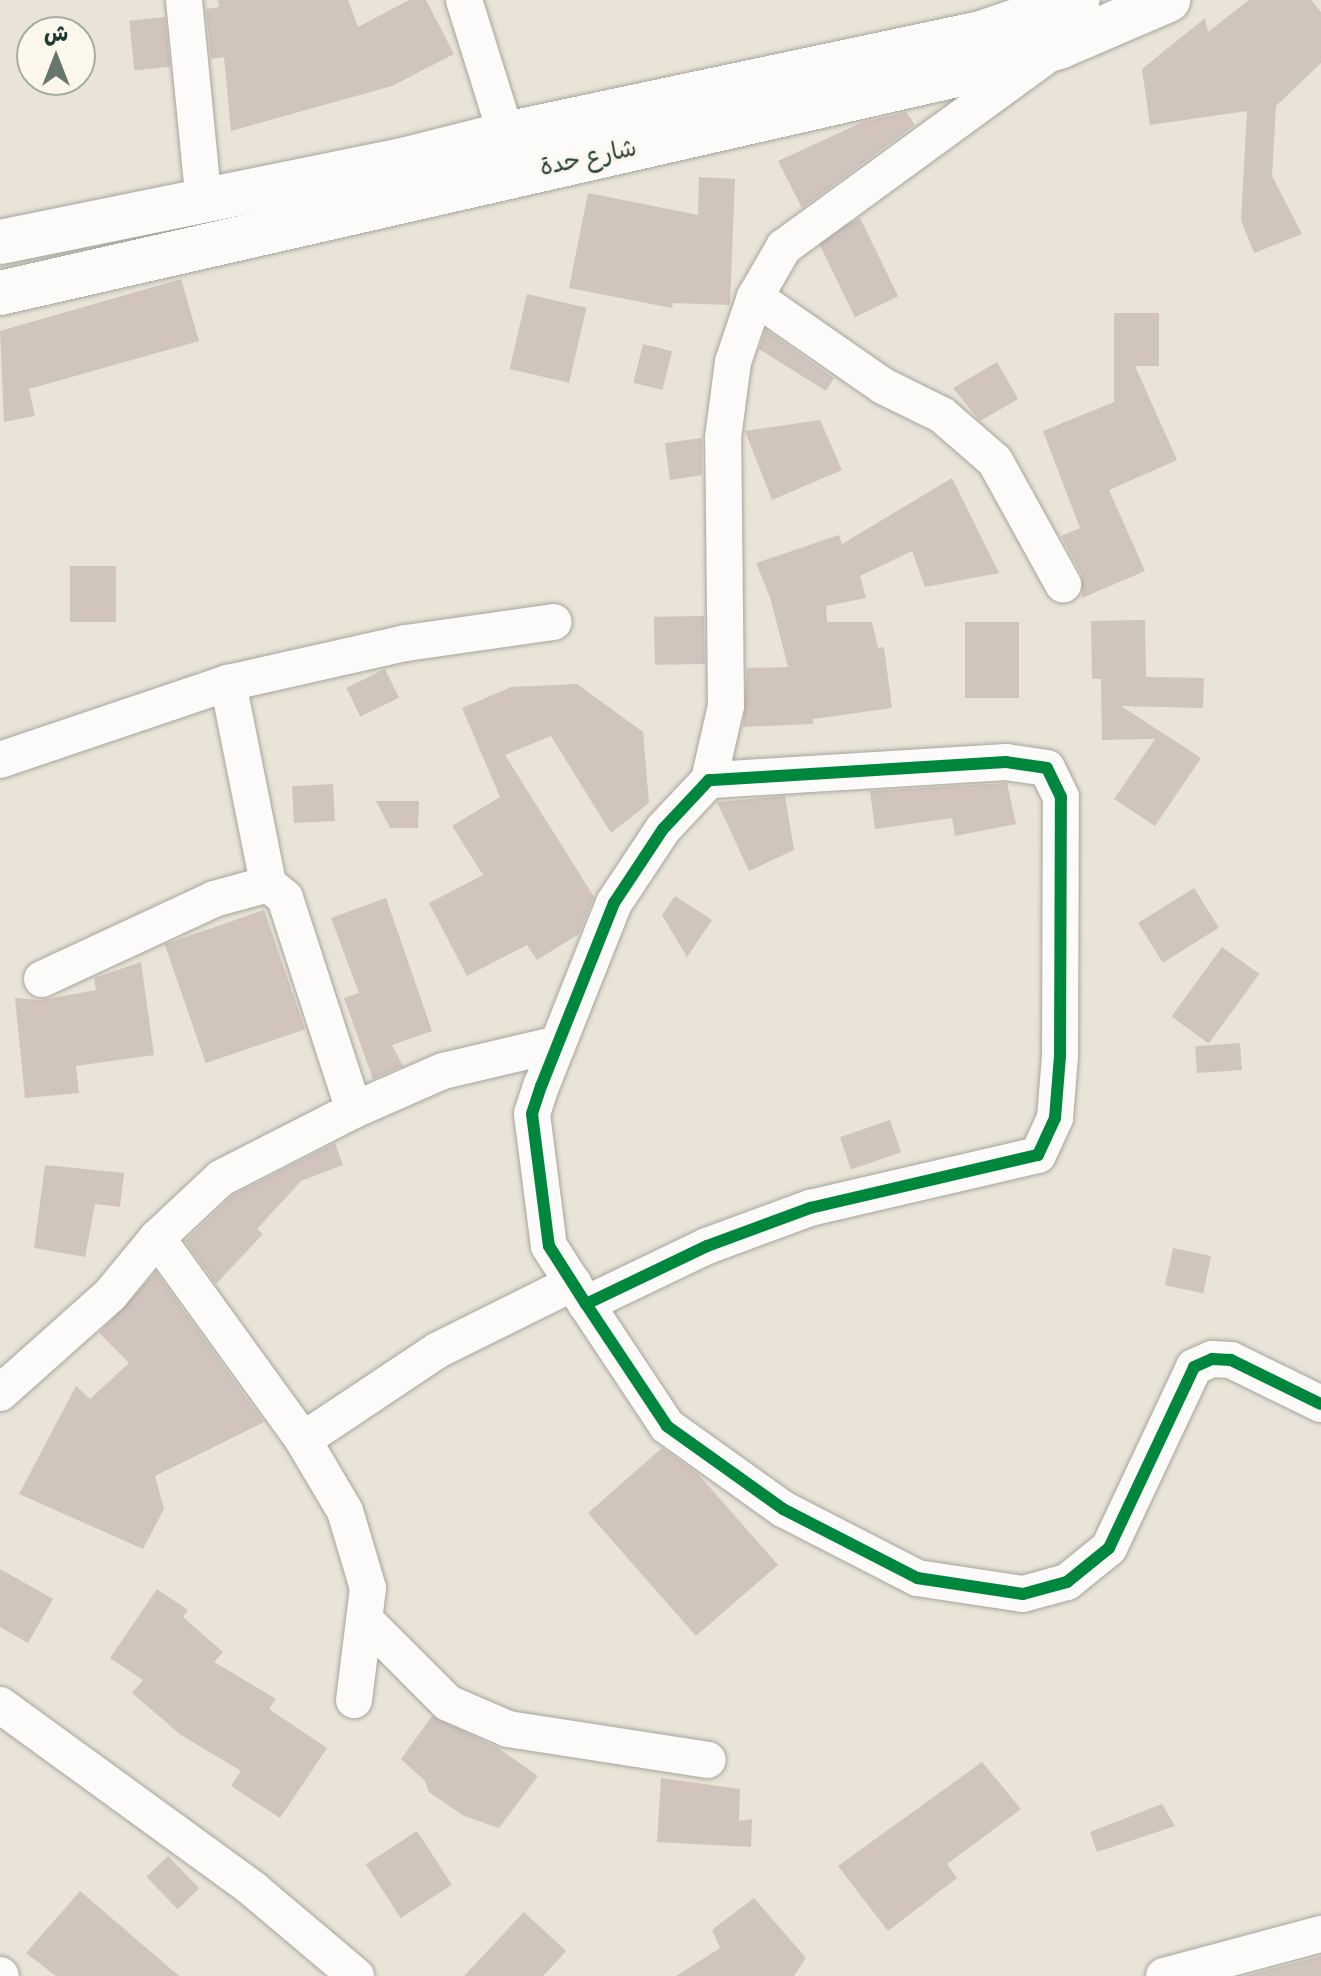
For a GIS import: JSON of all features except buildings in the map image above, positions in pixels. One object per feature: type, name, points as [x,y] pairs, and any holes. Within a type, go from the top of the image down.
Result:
[{"type":"main road","name":"شارع حدة","points":[[989,50],[1078,0]]},
{"type":"main road","name":"شارع حدة","points":[[0,293],[510,154],[989,50],[1059,47],[1168,0]]},
{"type":"main road","name":"شارع حدة","points":[[0,242],[204,203],[510,154]]},
{"type":"street","points":[[184,0],[204,203]]},
{"type":"street","points":[[464,0],[510,154]]},
{"type":"street","points":[[1059,47],[784,247],[755,297],[733,362],[723,438],[726,706],[709,780],[663,829],[614,903],[532,1114],[549,1246],[667,1426],[783,1509],[917,1578],[1023,1594],[1067,1582],[1109,1548],[1194,1367],[1212,1359],[1231,1360],[1321,1404]]},
{"type":"street","points":[[755,297],[883,386],[942,415],[995,461],[1063,584]]},
{"type":"street","points":[[0,760],[228,683],[406,643],[554,622]]},
{"type":"street","points":[[228,683],[268,884],[285,898],[354,1110]]},
{"type":"street","points":[[303,1440],[438,1350],[580,1294],[810,1208],[1038,1155],[1055,1118],[1061,797],[1047,768],[1006,762],[709,780]]},
{"type":"street","points":[[42,979],[214,899],[268,884]]},
{"type":"street","points":[[1,1389],[110,1295],[157,1238],[221,1178],[354,1110],[443,1071],[558,1044]]},
{"type":"street","points":[[157,1238],[303,1440],[345,1511],[368,1588],[354,1700]]},
{"type":"street","points":[[365,1620],[448,1703],[508,1729],[708,1760]]},
{"type":"street","points":[[0,1705],[253,1889],[356,1976]]},
{"type":"street","points":[[1164,1976],[1321,1934]]},
{"type":"cycle path","points":[[586,1304],[707,1246],[810,1208],[1038,1155],[1055,1118],[1060,1056],[1061,797],[1047,768],[1006,762],[709,780],[663,829],[614,903],[541,1086],[532,1114],[549,1246],[586,1304],[667,1426],[783,1509],[917,1578],[1023,1594],[1067,1582],[1109,1548],[1194,1367],[1212,1359],[1231,1360],[1321,1404]]}]
